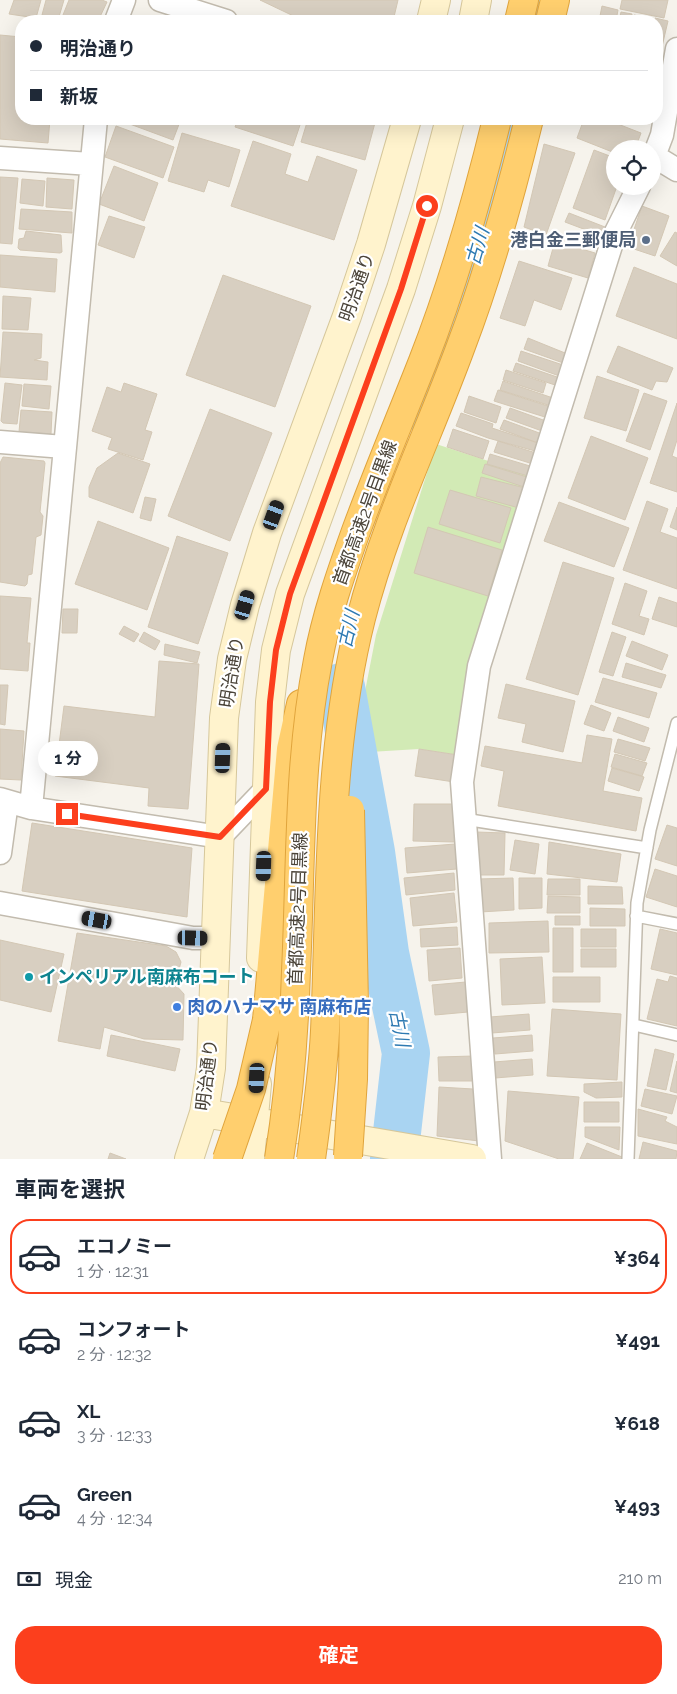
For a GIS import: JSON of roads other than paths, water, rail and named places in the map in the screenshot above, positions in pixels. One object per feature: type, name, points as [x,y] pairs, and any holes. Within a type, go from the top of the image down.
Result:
[{"type":"highway","points":[[521,15],[524,0]]},
{"type":"highway","points":[[551,15],[555,0]]},
{"type":"highway","name":"首都高速2号目黒線","points":[[279,1159],[290,1072],[296,980],[301,798],[315,677],[330,610],[371,491],[453,279],[472,216],[495,125]]},
{"type":"highway","name":"首都高速2号目黒線","points":[[312,1159],[325,1033],[334,788],[350,672],[361,619],[374,573],[404,487],[461,348],[484,283],[506,210],[527,125]]},
{"type":"highway","points":[[349,1149],[353,1079],[354,995],[350,829],[354,720],[374,573]]},
{"type":"highway","points":[[227,1159],[251,1089],[267,1020],[291,749],[306,681],[330,610]]},
{"type":"main road","points":[[432,15],[436,0]]},
{"type":"main road","points":[[474,15],[477,0]]},
{"type":"main road","name":"明治通り","points":[[189,1159],[204,1113],[211,1068],[224,718],[232,659],[245,605],[267,533],[372,244],[405,125]]},
{"type":"main road","points":[[250,1159],[254,1121],[270,702],[276,650],[290,594],[401,289],[427,206],[448,125]]},
{"type":"main road","points":[[204,1113],[254,1121],[349,1149],[433,1152],[472,1159]]},
{"type":"street","points":[[118,15],[124,0]]},
{"type":"street","points":[[160,0],[207,15]]},
{"type":"street","points":[[660,140],[677,49]]},
{"type":"street","points":[[30,808],[95,125]]},
{"type":"street","points":[[0,158],[91,164]]},
{"type":"street","points":[[661,161],[677,170]]},
{"type":"street","points":[[490,1159],[462,782],[479,666],[614,236],[634,195]]},
{"type":"street","points":[[0,442],[64,447]]},
{"type":"street","points":[[0,853],[4,800],[30,808],[220,837],[266,789]]},
{"type":"street","points":[[0,902],[193,938],[216,938]]},
{"type":"lane","points":[[628,1159],[637,903],[646,848],[677,722]]},
{"type":"lane","points":[[464,819],[646,848]]},
{"type":"lane","points":[[636,916],[677,924]]},
{"type":"lane","points":[[634,1025],[677,1035]]},
{"type":"waterway","name":"古川","points":[[536,15],[539,0]]},
{"type":"waterway","name":"古川","points":[[424,409],[456,318],[513,125]]},
{"type":"waterway","name":"古川","points":[[341,687],[371,852],[385,953],[406,1053],[394,1159]]},
{"type":"place","name":"港白金三郵便局","points":[[646,240]]},
{"type":"place","name":"インペリアル南麻布コート","points":[[29,977]]},
{"type":"place","name":"肉のハナマサ 南麻布店","points":[[177,1007]]}]
